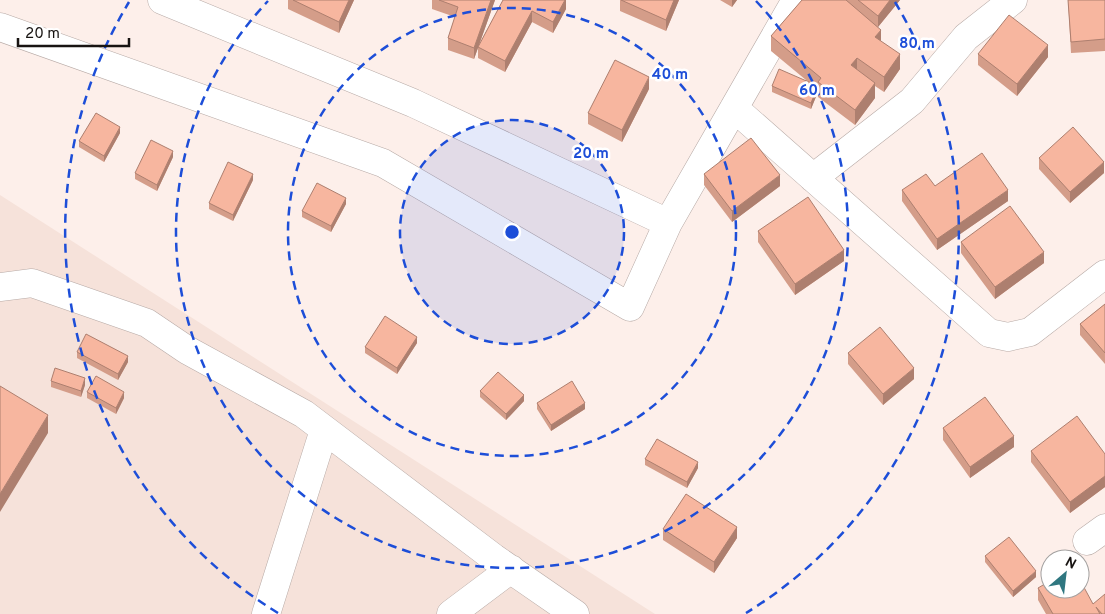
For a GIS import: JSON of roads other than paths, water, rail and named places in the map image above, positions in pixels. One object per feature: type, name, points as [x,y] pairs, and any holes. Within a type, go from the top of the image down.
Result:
[{"type":"street","points":[[162,0],[413,103],[668,222]]},
{"type":"street","points":[[0,27],[383,163],[630,307],[668,222],[796,0]]},
{"type":"street","points":[[813,178],[912,101],[966,36],[1013,0]]},
{"type":"street","points":[[734,108],[989,333],[1008,337],[1030,332],[1105,274]]},
{"type":"street","points":[[0,287],[32,283],[147,323],[187,350],[304,414],[494,558],[575,614]]},
{"type":"street","points":[[266,614],[324,430]]},
{"type":"street","points":[[451,614],[511,569]]}]
